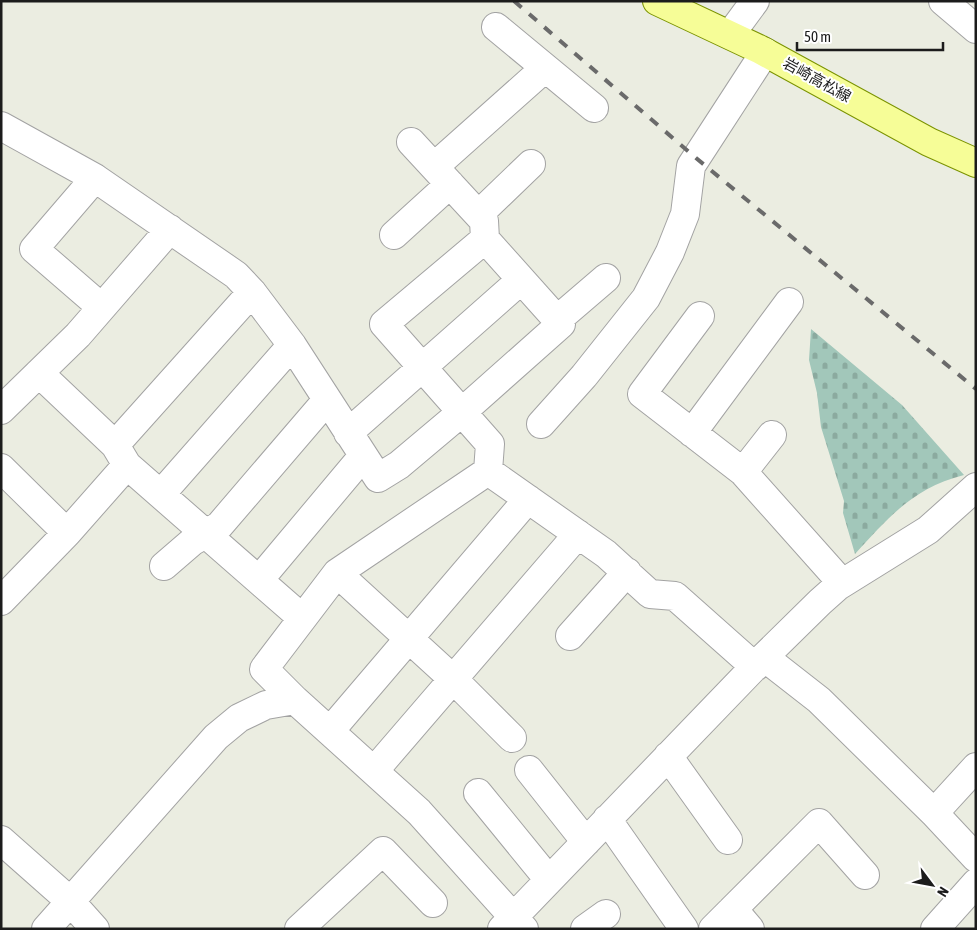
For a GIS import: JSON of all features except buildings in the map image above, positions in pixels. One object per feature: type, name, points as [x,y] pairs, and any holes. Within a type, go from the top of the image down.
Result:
[{"type":"main road","name":"岩崎高松線","points":[[657,1],[766,52],[929,142],[976,164]]},
{"type":"street","points":[[730,35],[756,1]]},
{"type":"street","points":[[943,1],[976,29]]},
{"type":"street","points":[[496,27],[594,108]]},
{"type":"street","points":[[540,424],[584,376],[646,298],[670,252],[685,214],[691,166],[766,52]]},
{"type":"street","points":[[394,235],[442,176],[545,68]]},
{"type":"street","points":[[1,126],[95,178],[236,275],[252,292],[292,345],[378,478],[398,465],[462,412],[561,324],[521,280],[442,176],[411,142]]},
{"type":"street","points":[[488,471],[490,444],[384,324],[482,227],[531,164]]},
{"type":"street","points":[[95,178],[34,249],[101,306]]},
{"type":"street","points":[[1,410],[78,335],[101,306],[170,229]]},
{"type":"street","points":[[557,320],[606,278]]},
{"type":"street","points":[[348,432],[521,280]]},
{"type":"street","points":[[1,601],[68,533],[121,455],[252,292]]},
{"type":"street","points":[[692,433],[789,302]]},
{"type":"street","points":[[700,316],[642,394],[743,472],[842,583]]},
{"type":"street","points":[[162,494],[292,345]]},
{"type":"street","points":[[39,373],[162,494],[302,618]]},
{"type":"street","points":[[164,566],[193,541],[219,526],[327,400]]},
{"type":"street","points":[[743,472],[772,435]]},
{"type":"street","points":[[259,580],[363,456]]},
{"type":"street","points":[[1,468],[68,533]]},
{"type":"street","points":[[488,471],[606,554],[650,594],[675,596],[759,662],[819,700],[934,813],[976,858]]},
{"type":"street","points":[[488,471],[337,573],[264,669],[295,700],[419,812],[513,925],[549,880],[759,662],[820,602],[842,583],[928,530],[976,487]]},
{"type":"street","points":[[330,731],[528,499]]},
{"type":"street","points":[[374,770],[578,534]]},
{"type":"street","points":[[570,636],[627,572]]},
{"type":"street","points":[[337,573],[408,640],[453,679],[512,738]]},
{"type":"street","points":[[46,929],[216,737],[239,718],[266,705],[295,700]]},
{"type":"street","points":[[668,756],[728,840]]},
{"type":"street","points":[[934,813],[976,767]]},
{"type":"street","points":[[529,770],[586,842]]},
{"type":"street","points":[[478,793],[549,880]]},
{"type":"street","points":[[608,819],[684,929]]},
{"type":"street","points":[[713,929],[742,919],[819,823],[865,875]]},
{"type":"street","points":[[1,840],[70,901],[95,929]]},
{"type":"street","points":[[289,928],[383,851],[433,903]]},
{"type":"street","points":[[935,929],[976,883]]},
{"type":"green space","points":[[811,329],[902,405],[964,475],[930,488],[916,496],[891,516],[855,554],[843,513],[844,501],[821,427],[817,393],[809,360]]},
{"type":"railway","points":[[514,1],[696,158],[976,389]]}]
